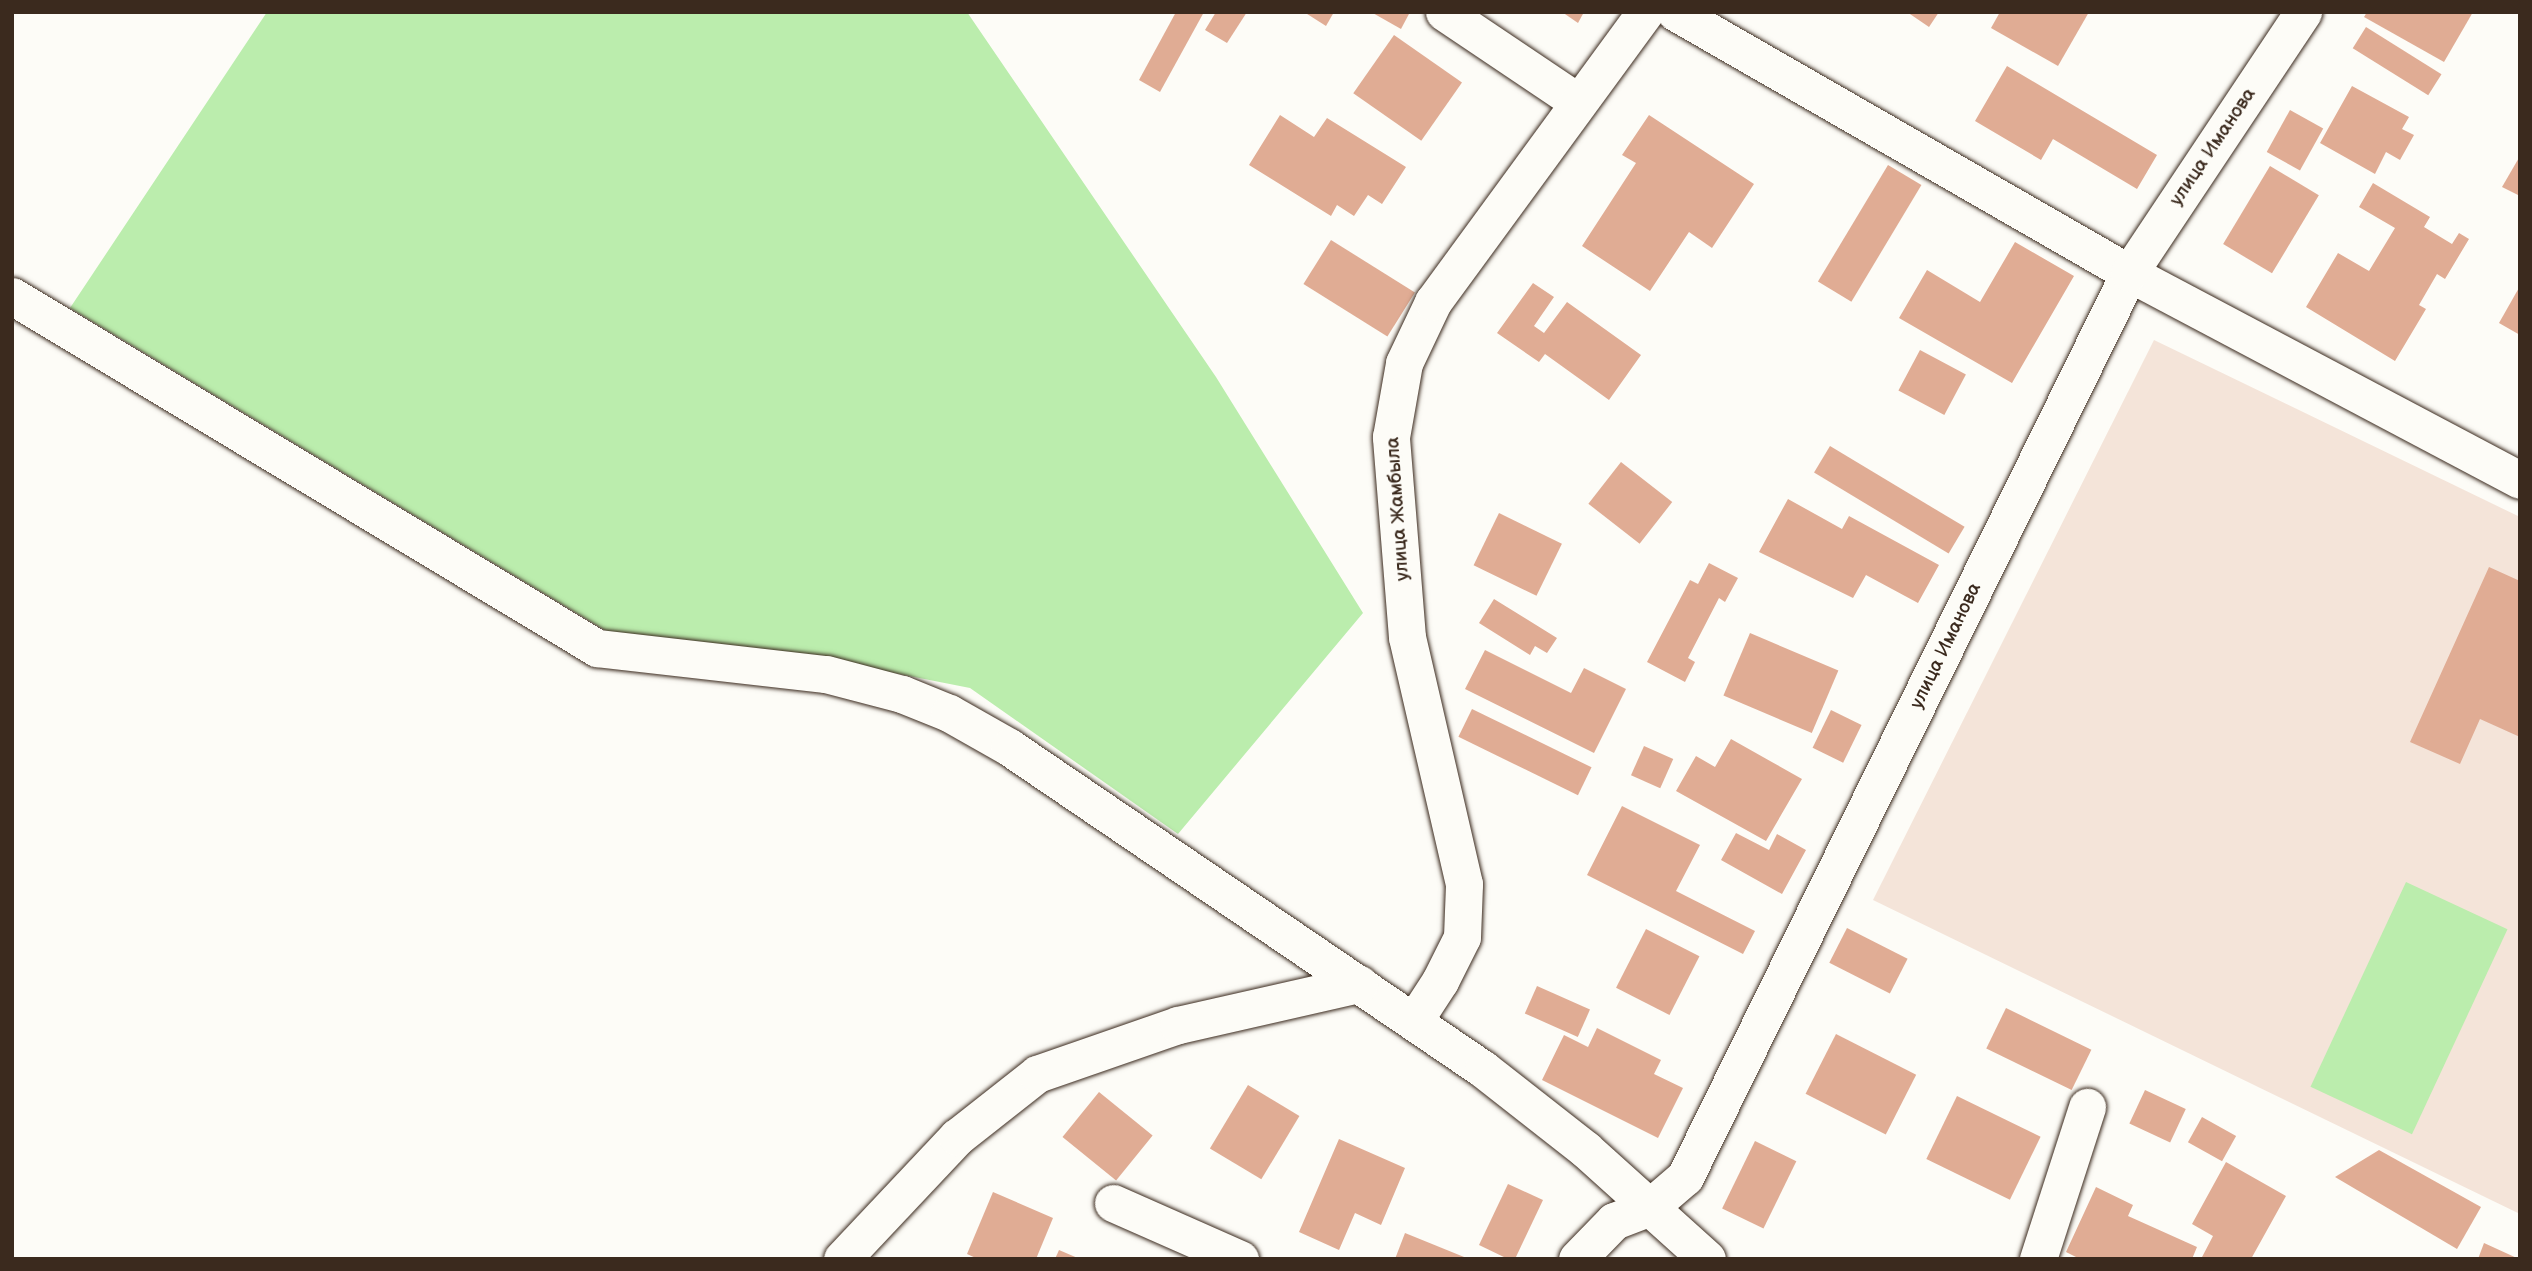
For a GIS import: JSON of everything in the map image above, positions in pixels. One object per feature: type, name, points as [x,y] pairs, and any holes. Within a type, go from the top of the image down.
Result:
[{"type":"street","points":[[1444,12],[1578,102]]},
{"type":"street","name":"улица Жамбыла","points":[[1414,1021],[1440,981],[1462,937],[1464,884],[1407,637],[1391,437],[1404,363],[1433,302],[1645,12]]},
{"type":"street","points":[[1675,12],[2129,273],[2520,480]]},
{"type":"street","name":"улица Иманова","points":[[1577,1259],[1614,1221],[1650,1207],[1685,1177],[2129,273],[2302,12]]},
{"type":"street","points":[[12,296],[597,648],[825,674],[902,694],[949,713],[1009,747],[1414,1021],[1503,1085],[1585,1149],[1707,1259]]},
{"type":"street","points":[[842,1259],[957,1136],[1037,1074],[1178,1025],[1359,984]]},
{"type":"street","points":[[2038,1259],[2087,1107]]},
{"type":"street","points":[[1113,1203],[1240,1259]]},
{"type":"shaded area","points":[[2154,340],[2520,517],[2520,1214],[1873,900]]},
{"type":"green space","points":[[267,12],[967,12],[1216,377],[1363,613],[1178,834],[970,688],[894,673],[613,635],[70,308]]},
{"type":"green space","points":[[2406,882],[2508,929],[2412,1134],[2310,1087]]},
{"type":"building","points":[[1176,12],[1204,12],[1160,92],[1139,80]]},
{"type":"building","points":[[1216,12],[1247,12],[1227,43],[1205,30]]},
{"type":"building","points":[[1304,12],[1334,12],[1326,26]]},
{"type":"building","points":[[1371,12],[1410,12],[1401,29]]},
{"type":"building","points":[[1562,12],[1584,12],[1578,23]]},
{"type":"building","points":[[1907,12],[1939,12],[1929,27]]},
{"type":"building","points":[[2000,12],[2089,12],[2058,66],[1991,28]]},
{"type":"building","points":[[2367,12],[2473,12],[2444,62],[2364,17]]},
{"type":"building","points":[[2366,27],[2441,74],[2428,95],[2353,48]]},
{"type":"building","points":[[1394,35],[1462,83],[1421,141],[1353,93]]},
{"type":"building","points":[[2007,66],[2157,155],[2137,189],[2053,139],[2041,160],[1975,121]]},
{"type":"building","points":[[2352,86],[2409,117],[2402,129],[2414,135],[2400,160],[2386,152],[2375,174],[2320,143]]},
{"type":"building","points":[[2290,110],[2323,128],[2300,170],[2267,152]]},
{"type":"building","points":[[1280,115],[1314,137],[1327,118],[1406,167],[1382,204],[1368,195],[1354,216],[1337,205],[1331,216],[1249,165]]},
{"type":"building","points":[[1649,115],[1754,184],[1712,248],[1689,232],[1650,291],[1582,246],[1636,163],[1622,155]]},
{"type":"building","points":[[2520,156],[2520,196],[2502,187]]},
{"type":"building","points":[[1888,165],[1921,185],[1851,302],[1818,282]]},
{"type":"building","points":[[2270,166],[2319,195],[2272,273],[2223,244]]},
{"type":"building","points":[[2373,183],[2430,217],[2424,227],[2452,244],[2459,233],[2469,239],[2445,279],[2437,274],[2419,305],[2426,309],[2395,361],[2306,307],[2338,253],[2369,271],[2395,228],[2359,207]]},
{"type":"building","points":[[1331,240],[1415,292],[1387,337],[1303,284]]},
{"type":"building","points":[[2015,242],[2074,276],[2012,383],[1899,318],[1927,270],[1980,302]]},
{"type":"building","points":[[1533,283],[1554,297],[1534,326],[1544,333],[1567,302],[1641,355],[1609,400],[1545,354],[1539,362],[1497,333]]},
{"type":"building","points":[[2520,286],[2520,335],[2499,323]]},
{"type":"building","points":[[1920,350],[1966,374],[1944,415],[1898,391]]},
{"type":"building","points":[[1830,446],[1965,527],[1949,553],[1814,473]]},
{"type":"building","points":[[1621,462],[1672,502],[1640,544],[1588,504]]},
{"type":"building","points":[[1788,499],[1842,529],[1849,516],[1939,565],[1918,603],[1866,575],[1853,598],[1759,552]]},
{"type":"building","points":[[1499,513],[1562,544],[1536,596],[1474,565]]},
{"type":"building","points":[[1709,563],[1738,578],[1725,602],[1719,598],[1688,658],[1695,662],[1685,682],[1647,662],[1690,580],[1698,584]]},
{"type":"building","points":[[2489,567],[2520,581],[2520,737],[2480,719],[2460,764],[2410,742]]},
{"type":"building","points":[[1494,599],[1557,638],[1547,653],[1535,646],[1530,655],[1479,623]]},
{"type":"building","points":[[1750,633],[1838,671],[1812,733],[1723,696]]},
{"type":"building","points":[[1485,650],[1571,693],[1584,668],[1626,689],[1594,753],[1465,689]]},
{"type":"building","points":[[1472,709],[1592,767],[1578,795],[1458,737]]},
{"type":"building","points":[[1831,710],[1862,725],[1843,763],[1813,748]]},
{"type":"building","points":[[1731,739],[1802,779],[1766,841],[1676,791],[1696,756],[1715,767]]},
{"type":"building","points":[[1644,746],[1673,759],[1660,788],[1631,775]]},
{"type":"building","points":[[1622,806],[1700,845],[1676,891],[1755,931],[1743,954],[1587,875]]},
{"type":"building","points":[[1736,833],[1769,850],[1777,834],[1806,850],[1782,894],[1721,860]]},
{"type":"building","points":[[1847,928],[1908,959],[1890,994],[1829,963]]},
{"type":"building","points":[[1646,929],[1699,956],[1669,1015],[1616,988]]},
{"type":"building","points":[[1537,986],[1590,1010],[1578,1037],[1525,1013]]},
{"type":"building","points":[[2006,1008],[2091,1050],[2072,1090],[1986,1048]]},
{"type":"building","points":[[1597,1028],[1661,1060],[1654,1074],[1683,1088],[1658,1138],[1542,1080],[1564,1035],[1588,1047]]},
{"type":"building","points":[[1836,1034],[1916,1075],[1886,1135],[1806,1094]]},
{"type":"building","points":[[1248,1085],[1299,1116],[1261,1179],[1210,1148]]},
{"type":"building","points":[[2145,1090],[2186,1109],[2170,1143],[2129,1124]]},
{"type":"building","points":[[1099,1092],[1153,1135],[1116,1180],[1062,1137]]},
{"type":"building","points":[[1957,1096],[2041,1137],[2010,1200],[1926,1159]]},
{"type":"building","points":[[2202,1117],[2236,1136],[2222,1161],[2188,1142]]},
{"type":"building","points":[[1339,1139],[1405,1168],[1381,1225],[1355,1213],[1339,1250],[1299,1232]]},
{"type":"building","points":[[1755,1141],[1796,1161],[1763,1229],[1722,1208]]},
{"type":"building","points":[[2379,1150],[2481,1207],[2457,1249],[2335,1177]]},
{"type":"building","points":[[2226,1162],[2286,1196],[2251,1259],[2201,1259],[2213,1236],[2192,1224]]},
{"type":"building","points":[[1508,1184],[1543,1200],[1515,1259],[1508,1259],[1479,1245]]},
{"type":"building","points":[[2096,1187],[2133,1205],[2128,1216],[2197,1247],[2192,1259],[2080,1259],[2066,1252]]},
{"type":"building","points":[[993,1192],[1053,1218],[1036,1259],[978,1259],[967,1254]]},
{"type":"building","points":[[1405,1233],[1469,1259],[1395,1259]]},
{"type":"building","points":[[2484,1243],[2519,1259],[2478,1259]]},
{"type":"building","points":[[1059,1250],[1080,1259],[1055,1259]]}]
